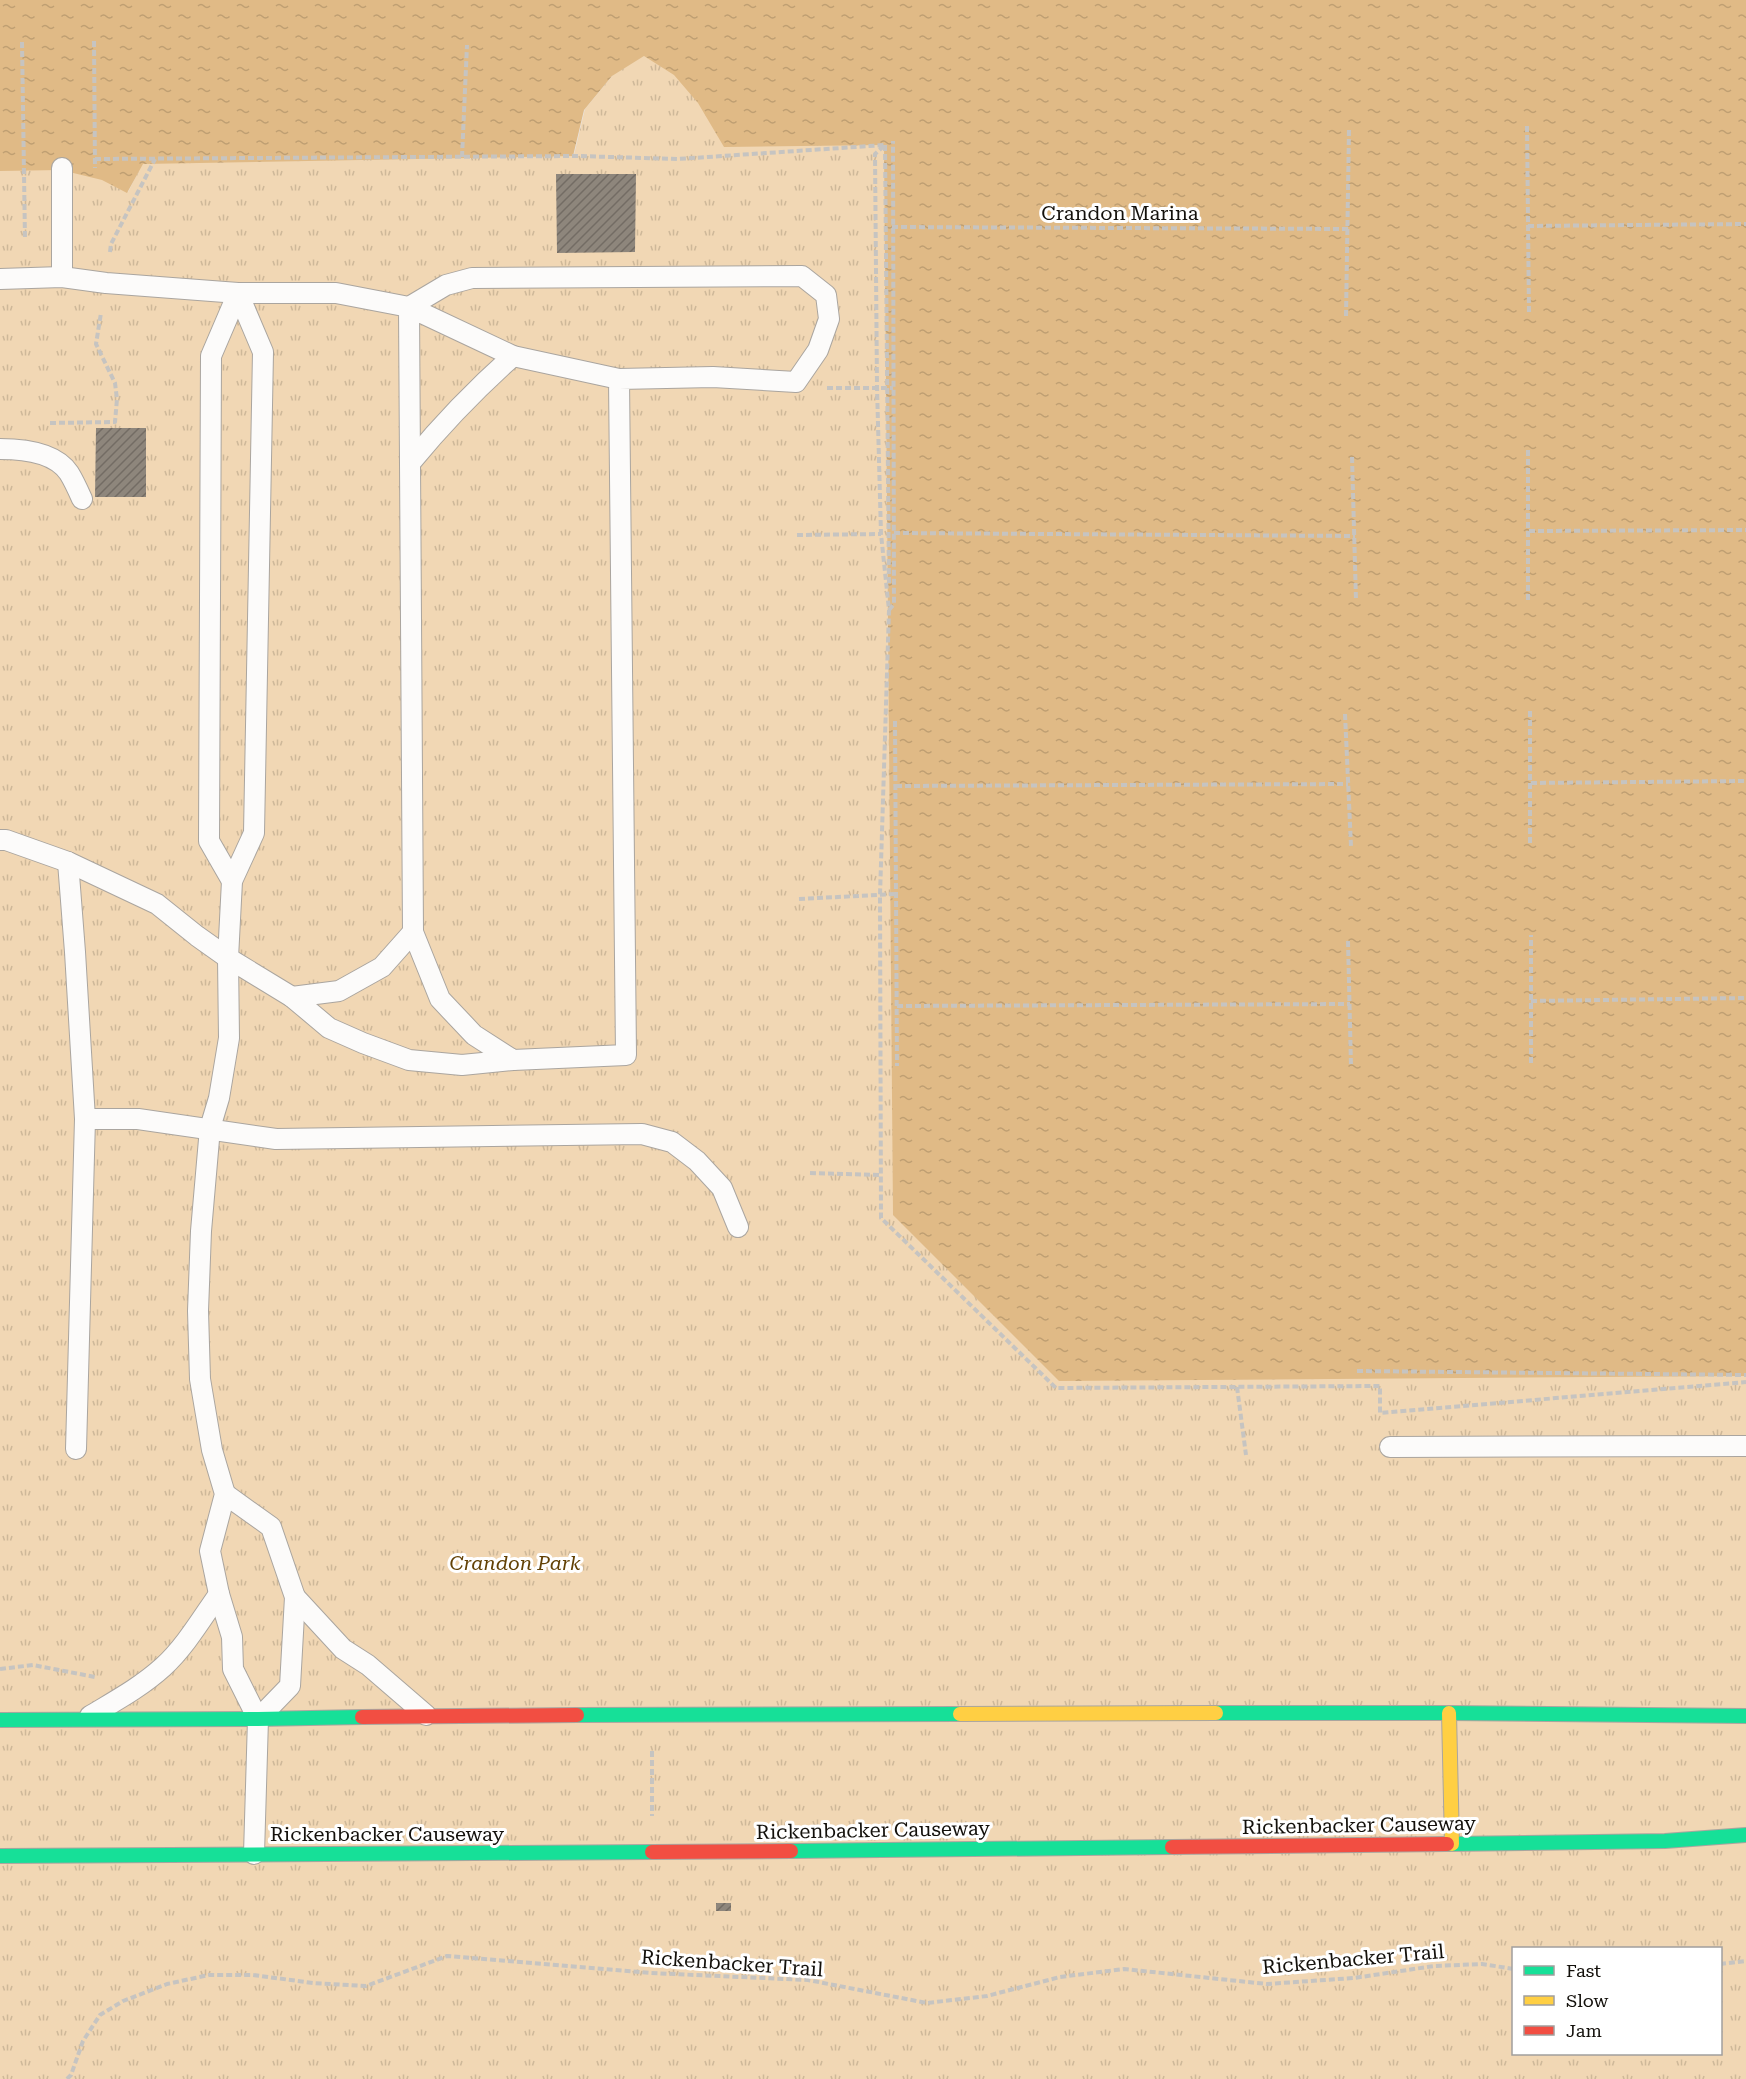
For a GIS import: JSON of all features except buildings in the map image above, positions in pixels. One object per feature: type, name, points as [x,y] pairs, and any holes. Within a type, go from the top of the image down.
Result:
[{"type":"main road","points":[[0,1720],[258,1719],[426,1715],[1449,1713],[1746,1716]]},
{"type":"main road","points":[[1449,1713],[1452,1844]]},
{"type":"main road","name":"Rickenbacker Causeway","points":[[0,1856],[1452,1844],[1665,1841],[1746,1835]]},
{"type":"lane","points":[[62,168],[62,277]]},
{"type":"lane","points":[[0,279],[62,277],[106,283],[238,293],[336,293],[409,307],[513,356],[619,379],[713,377],[796,382],[818,350],[829,319],[826,295],[802,276],[472,278],[446,285],[409,307]]},
{"type":"lane","points":[[238,293],[263,352],[254,833],[232,880],[228,958],[229,1038],[219,1098],[210,1128],[201,1230],[198,1311],[200,1379],[212,1450],[225,1494],[210,1551],[219,1594],[232,1637],[233,1669],[258,1719],[254,1854]]},
{"type":"lane","points":[[232,880],[209,841],[211,368],[212,356],[238,293]]},
{"type":"lane","points":[[409,307],[413,932],[440,999],[474,1035],[513,1060]]},
{"type":"lane","points":[[411,462],[466,400],[513,356]]},
{"type":"lane","points":[[0,840],[6,840],[68,862],[157,904],[228,958],[292,997],[329,1028],[410,1060],[462,1065],[513,1060],[626,1055],[619,379]]},
{"type":"lane","points":[[0,449],[17,449],[45,454],[68,471],[82,499]]},
{"type":"lane","points":[[68,862],[85,1119],[76,1449]]},
{"type":"lane","points":[[292,997],[339,991],[382,967],[413,932]]},
{"type":"lane","points":[[85,1119],[138,1119],[276,1139],[642,1134],[672,1142],[698,1161],[722,1188],[738,1227]]},
{"type":"lane","points":[[1390,1447],[1746,1446]]},
{"type":"lane","points":[[225,1494],[271,1527],[295,1597],[290,1686],[258,1719]]},
{"type":"lane","points":[[83,1720],[134,1690],[165,1666],[219,1594]]},
{"type":"lane","points":[[295,1597],[343,1649],[368,1665],[426,1715]]},
{"type":"path","points":[[94,41],[95,170]]},
{"type":"path","points":[[22,42],[25,239]]},
{"type":"path","points":[[462,157],[467,45]]},
{"type":"path","points":[[1527,126],[1529,315]]},
{"type":"path","points":[[1346,316],[1349,129]]},
{"type":"path","points":[[889,610],[894,604],[893,141]]},
{"type":"path","points":[[95,159],[578,156],[678,159],[885,145]]},
{"type":"path","points":[[885,145],[875,154],[877,387],[882,534],[889,610]]},
{"type":"path","points":[[885,145],[889,610],[880,895],[881,1218],[1056,1388],[1380,1386],[1380,1413],[1746,1382]]},
{"type":"path","points":[[46,423],[115,422],[117,399],[115,383],[96,344],[111,244],[155,159]]},
{"type":"path","points":[[1528,226],[1746,224]]},
{"type":"path","name":"Crandon Marina","points":[[892,227],[1348,229]]},
{"type":"path","points":[[796,382],[819,388],[893,388]]},
{"type":"path","points":[[1528,450],[1528,600]]},
{"type":"path","points":[[1352,457],[1356,600]]},
{"type":"path","points":[[1529,531],[1746,530]]},
{"type":"path","points":[[894,533],[1355,536]]},
{"type":"path","points":[[797,535],[882,534]]},
{"type":"path","points":[[1530,711],[1530,845]]},
{"type":"path","points":[[1345,714],[1351,846]]},
{"type":"path","points":[[895,721],[897,1066]]},
{"type":"path","points":[[1531,783],[1746,780]]},
{"type":"path","points":[[896,786],[1348,784]]},
{"type":"path","points":[[799,898],[896,894]]},
{"type":"path","points":[[1531,935],[1531,1063]]},
{"type":"path","points":[[1348,941],[1351,1066]]},
{"type":"path","points":[[1531,1001],[1746,998]]},
{"type":"path","points":[[897,1006],[1350,1004]]},
{"type":"path","points":[[810,1173],[882,1175]]},
{"type":"path","points":[[1357,1371],[1746,1375]]},
{"type":"path","points":[[1236,1387],[1246,1455]]},
{"type":"path","points":[[652,1747],[652,1817]]},
{"type":"path","name":"Rickenbacker Trail","points":[[68,2079],[83,2041],[99,2015],[123,2001],[167,1984],[208,1976],[253,1975],[313,1983],[366,1986],[447,1956],[651,1973],[808,1980],[927,2003],[987,1996],[1060,1977],[1124,1969],[1267,1984],[1354,1978],[1434,1966],[1482,1964],[1512,1969]]},
{"type":"path","points":[[1722,1964],[1746,1961]]},
{"type":"green space","name":"Crandon Park","points":[[645,55],[884,145],[1746,1376],[1746,2079],[0,2079],[0,170],[62,168],[103,179],[128,192],[143,163],[574,155],[585,109],[613,75]]},
{"type":"water","points":[[0,0],[1746,0],[1746,1376],[1059,1381],[893,1215],[884,145],[724,147],[698,103],[674,75],[644,56],[612,76],[584,110],[573,156],[143,164],[127,193],[102,180],[61,170],[0,171]]},
{"type":"traffic: fast","points":[[1216,1713],[1746,1716]]},
{"type":"traffic: fast","points":[[577,1715],[960,1714]]},
{"type":"traffic: fast","points":[[0,1720],[362,1717]]},
{"type":"traffic: fast","points":[[1447,1844],[1665,1841],[1746,1835]]},
{"type":"traffic: fast","points":[[791,1851],[1172,1847]]},
{"type":"traffic: fast","points":[[0,1856],[652,1852]]},
{"type":"traffic: slow","points":[[960,1714],[1216,1713]]},
{"type":"traffic: slow","points":[[1449,1713],[1452,1844]]},
{"type":"traffic: jam","points":[[362,1717],[577,1715]]},
{"type":"traffic: jam","points":[[1172,1847],[1447,1844]]},
{"type":"traffic: jam","points":[[652,1852],[791,1851]]}]
